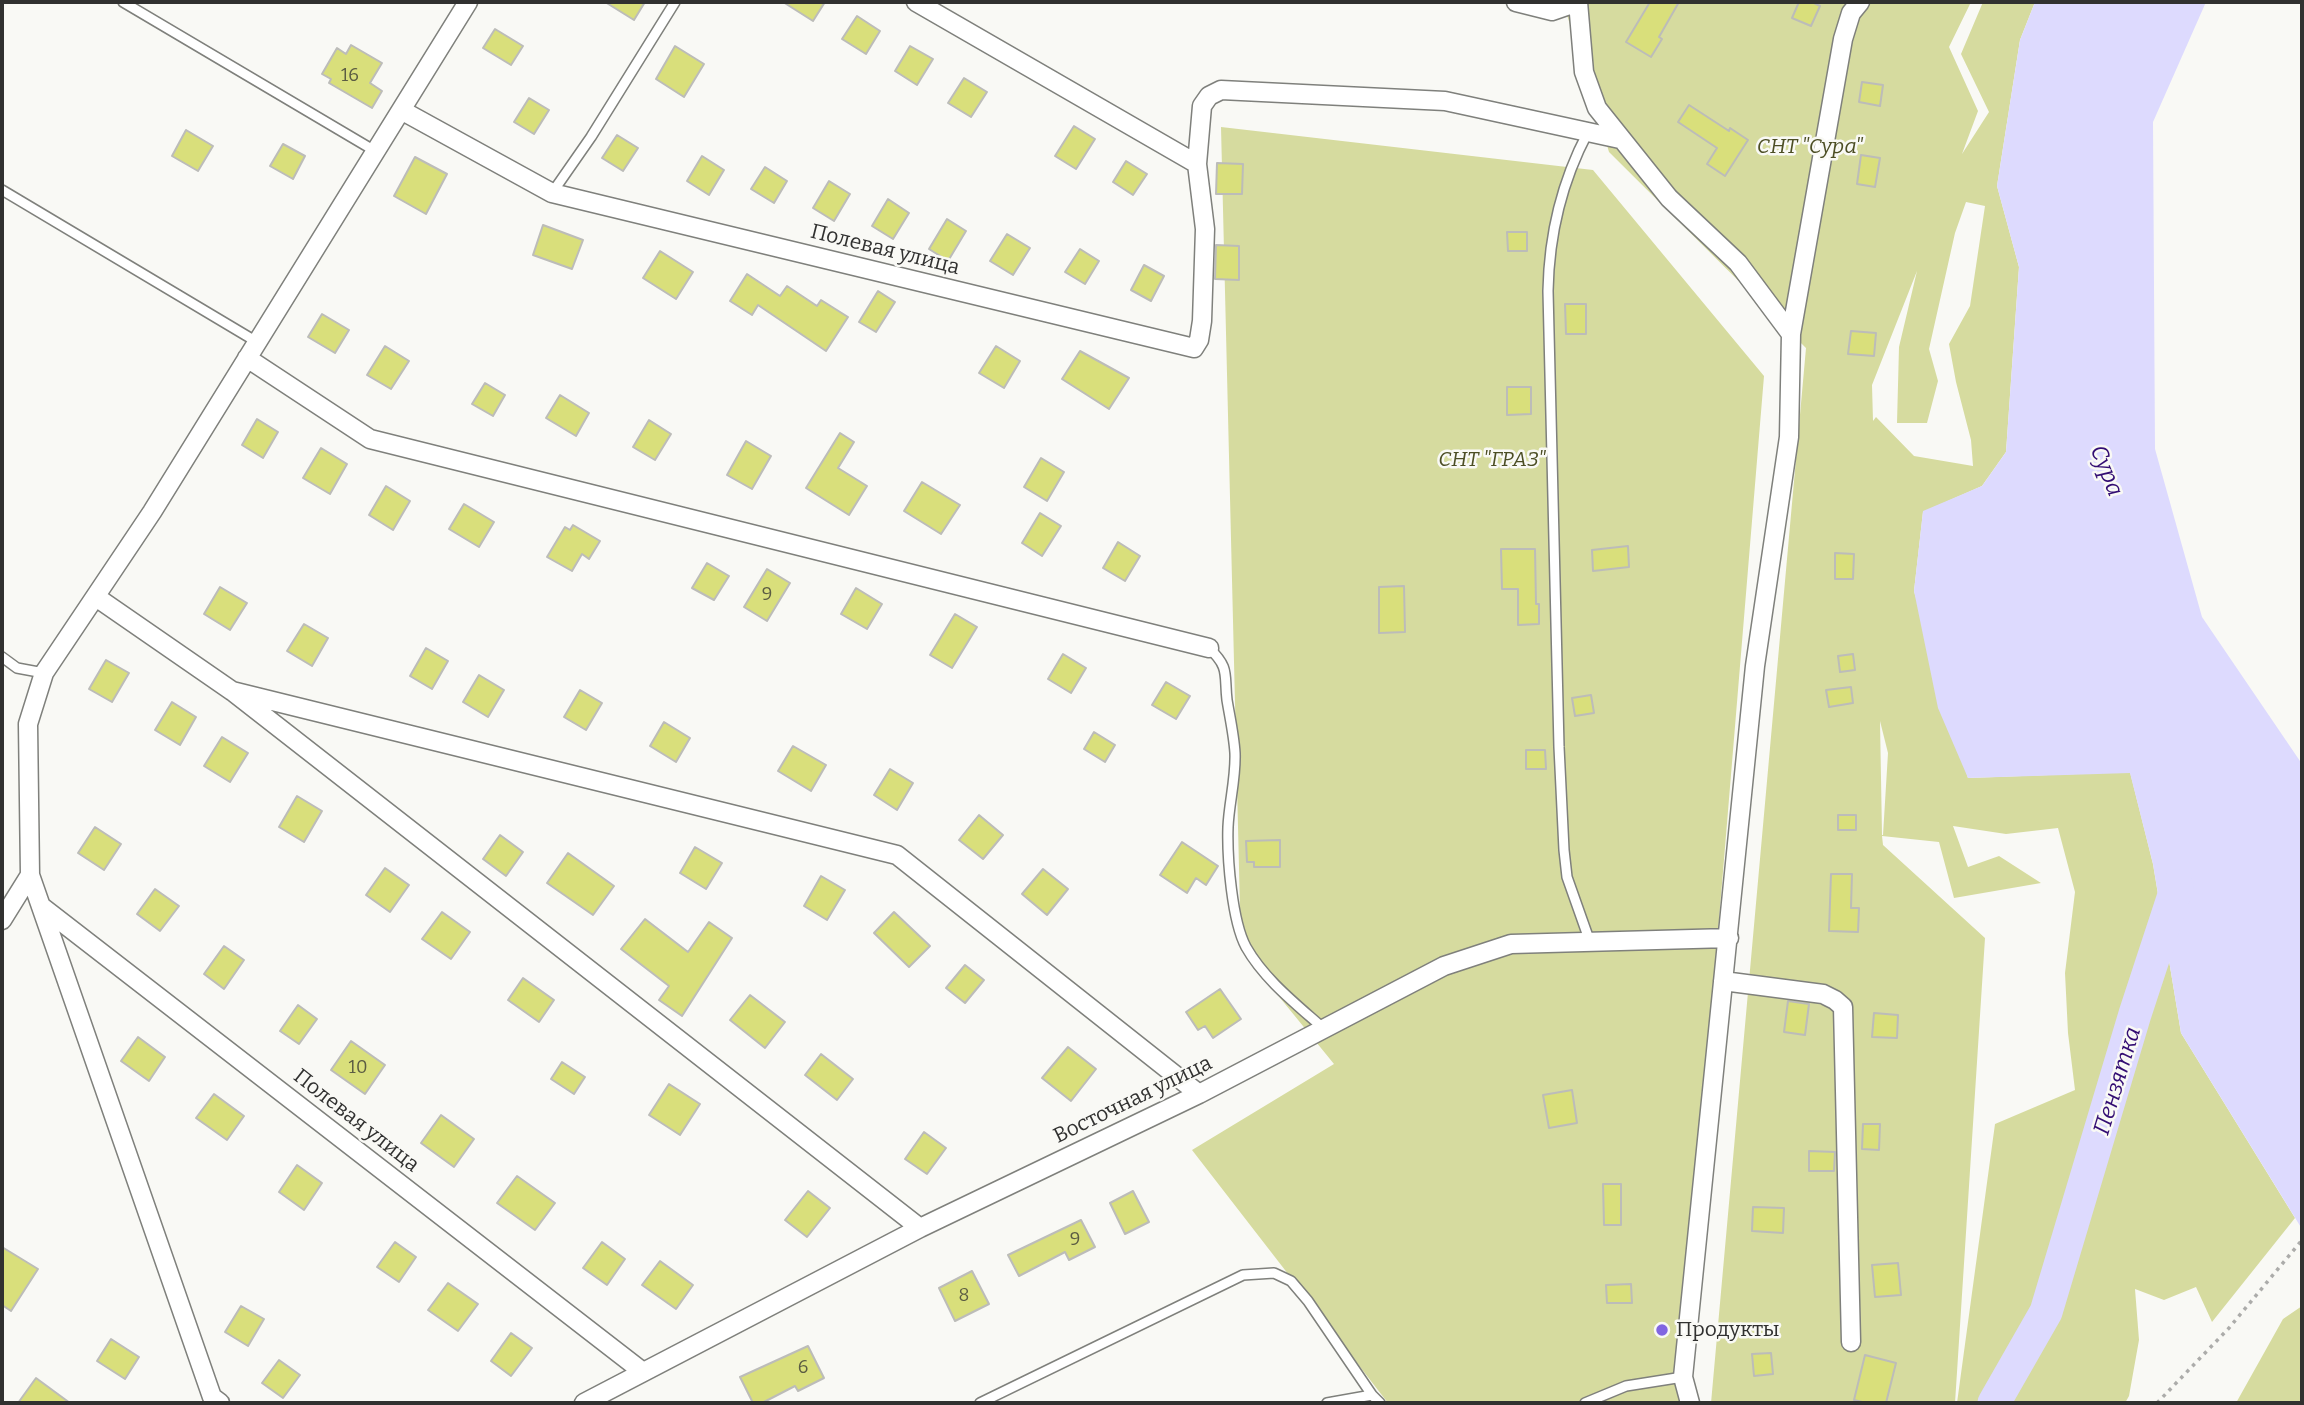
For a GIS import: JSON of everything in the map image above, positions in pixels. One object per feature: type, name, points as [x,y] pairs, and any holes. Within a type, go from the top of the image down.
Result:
[{"type":"street","points":[[220,1403],[212,1397],[30,875],[28,724],[44,673],[152,512],[468,2]]},
{"type":"street","points":[[916,2],[1197,164],[1202,106],[1209,96],[1221,90],[1445,101],[1620,139]]},
{"type":"street","points":[[1516,2],[1552,11],[1578,2],[1584,72],[1597,108],[1669,198],[1738,263],[1791,334]]},
{"type":"street","points":[[1690,1403],[1683,1377],[1755,666],[1789,437],[1791,334],[1843,40],[1852,13],[1860,2]]},
{"type":"street","name":"Полевая улица","points":[[401,110],[552,193],[1194,348],[1202,321],[1205,229],[1197,164]]},
{"type":"street","points":[[247,358],[370,439],[1209,648]]},
{"type":"street","points":[[96,597],[232,691],[920,1228]]},
{"type":"street","points":[[232,691],[897,855],[1199,1094]]},
{"type":"street","points":[[2,920],[30,875]]},
{"type":"street","name":"Полевая улица","points":[[41,906],[643,1372]]},
{"type":"street","name":"Восточная улица","points":[[584,1403],[920,1228],[1199,1094],[1444,966],[1511,944],[1728,938]]},
{"type":"street","points":[[1723,981],[1823,994],[1843,1007],[1851,1342]]},
{"type":"lane","points":[[123,2],[375,151]]},
{"type":"lane","points":[[552,193],[591,137],[675,2]]},
{"type":"lane","points":[[1588,132],[1562,198],[1549,258],[1548,291],[1557,681],[1564,850],[1567,877],[1590,942]]},
{"type":"lane","points":[[2,190],[257,342]]},
{"type":"lane","points":[[1209,648],[1222,660],[1226,672],[1226,692],[1235,754],[1228,827],[1233,896],[1239,929],[1246,947],[1260,967],[1324,1028]]},
{"type":"lane","points":[[2,657],[17,668],[44,673]]},
{"type":"lane","points":[[980,1403],[1243,1275],[1274,1273],[1291,1281],[1308,1301],[1380,1403]]},
{"type":"lane","points":[[1585,1403],[1626,1386],[1683,1377]]},
{"type":"lane","points":[[1327,1403],[1372,1395]]},
{"type":"path","points":[[2157,1403],[2229,1328],[2302,1240]]},
{"type":"green space","name":"СНТ \"Сура\"","points":[[1563,2],[1971,2],[1949,47],[1978,111],[1962,154],[1989,112],[1961,54],[1983,2],[2035,2],[2020,40],[1997,186],[2019,267],[2006,452],[1982,486],[1923,512],[1914,591],[1968,778],[2130,772],[2153,864],[2181,1033],[2295,1218],[2212,1322],[2196,1287],[2164,1300],[2135,1289],[2139,1340],[2129,1396],[2125,1403],[1957,1403],[1995,1124],[2075,1090],[2068,1033],[2065,973],[2075,892],[2058,828],[2006,834],[1953,826],[1968,867],[1999,856],[2041,883],[1954,898],[1939,842],[1882,836],[1883,845],[1985,938],[1955,1403],[1711,1403],[1806,348],[1609,152]],"holes":[[[1966,202],[1985,206],[1970,306],[1949,344],[1971,440],[1973,466],[1914,456],[1876,417],[1873,421],[1872,385],[1917,271],[1899,347],[1897,423],[1927,423],[1938,381],[1929,349],[1955,233]],[[1880,721],[1888,753],[1883,835],[1882,835]]]},
{"type":"green space","name":"СНТ \"ГРАЗ\"","points":[[1221,127],[1593,170],[1764,376],[1679,1403],[1388,1403],[1192,1150],[1334,1064],[1241,950]]},
{"type":"green space","points":[[2302,1306],[2302,1403],[2236,1403],[2283,1319]]},
{"type":"water","name":"Сура","points":[[2035,2],[2206,2],[2153,122],[2155,449],[2202,617],[2302,764],[2302,1229],[2181,1033],[2153,864],[2130,773],[1968,778],[1938,708],[1914,591],[1923,511],[1982,486],[2006,452],[2019,267],[1997,186],[2020,40]]},
{"type":"building","points":[[605,2],[645,2],[634,20]]},
{"type":"building","points":[[783,2],[825,2],[813,21]]},
{"type":"building","points":[[1650,2],[1679,2],[1651,57],[1626,42]]},
{"type":"building","points":[[1799,2],[1812,2],[1820,6],[1811,26],[1792,18]]},
{"type":"building","points":[[857,16],[880,31],[866,54],[842,39]]},
{"type":"building","points":[[495,29],[523,46],[511,65],[483,48]]},
{"type":"building","points":[[351,45],[382,63],[370,83],[382,91],[372,108],[329,83],[331,79],[322,74],[337,48],[346,54]]},
{"type":"building","points":[[675,46],[704,64],[684,97],[656,79]]},
{"type":"building","points":[[910,46],[933,59],[917,85],[895,71]]},
{"type":"building","points":[[964,78],[987,92],[971,117],[948,103]]},
{"type":"building","points":[[1862,82],[1883,85],[1880,106],[1859,102]]},
{"type":"building","points":[[529,98],[549,110],[534,134],[514,122]]},
{"type":"building","points":[[1689,105],[1748,140],[1725,176],[1707,164],[1717,148],[1678,122]]},
{"type":"building","points":[[1074,126],[1095,139],[1076,169],[1055,156]]},
{"type":"building","points":[[186,130],[213,146],[198,171],[172,156]]},
{"type":"building","points":[[617,135],[638,148],[623,171],[602,158]]},
{"type":"building","points":[[283,144],[305,156],[293,179],[270,166]]},
{"type":"building","points":[[1861,155],[1880,158],[1875,187],[1857,184]]},
{"type":"building","points":[[702,156],[724,170],[709,195],[687,181]]},
{"type":"building","points":[[415,157],[447,174],[426,214],[394,196]]},
{"type":"building","points":[[1126,161],[1147,174],[1133,195],[1113,182]]},
{"type":"building","points":[[1217,163],[1243,164],[1242,194],[1216,194]]},
{"type":"building","points":[[765,167],[787,181],[774,203],[751,189]]},
{"type":"building","points":[[829,181],[850,194],[834,221],[813,208]]},
{"type":"building","points":[[888,199],[909,213],[893,239],[872,226]]},
{"type":"building","points":[[947,219],[966,231],[948,261],[929,249]]},
{"type":"building","points":[[543,225],[583,240],[572,269],[533,255]]},
{"type":"building","points":[[1507,232],[1527,232],[1527,251],[1508,251]]},
{"type":"building","points":[[1007,234],[1030,248],[1013,275],[990,261]]},
{"type":"building","points":[[1216,245],[1239,246],[1239,280],[1215,279]]},
{"type":"building","points":[[1080,249],[1099,261],[1085,284],[1065,272]]},
{"type":"building","points":[[660,251],[693,272],[676,299],[643,278]]},
{"type":"building","points":[[1144,265],[1164,276],[1151,301],[1131,290]]},
{"type":"building","points":[[747,274],[780,296],[787,286],[817,306],[821,300],[848,317],[826,351],[758,305],[752,315],[730,301]]},
{"type":"building","points":[[878,291],[895,302],[876,332],[859,322]]},
{"type":"building","points":[[1565,304],[1586,304],[1586,334],[1566,334]]},
{"type":"building","points":[[322,314],[349,330],[335,353],[308,337]]},
{"type":"building","points":[[1851,331],[1876,333],[1874,356],[1848,354]]},
{"type":"building","points":[[385,346],[409,361],[391,389],[367,375]]},
{"type":"building","points":[[996,346],[1020,361],[1004,388],[979,373]]},
{"type":"building","points":[[1080,351],[1129,378],[1109,409],[1062,379]]},
{"type":"building","points":[[485,383],[505,395],[493,416],[472,404]]},
{"type":"building","points":[[1507,387],[1531,387],[1531,414],[1507,415]]},
{"type":"building","points":[[560,395],[589,413],[576,436],[546,418]]},
{"type":"building","points":[[257,419],[278,432],[263,458],[242,445]]},
{"type":"building","points":[[649,420],[671,434],[655,460],[633,447]]},
{"type":"building","points":[[840,433],[854,442],[838,468],[867,486],[849,515],[806,488]]},
{"type":"building","points":[[746,441],[771,456],[752,489],[727,475]]},
{"type":"building","points":[[321,448],[347,464],[330,494],[303,478]]},
{"type":"building","points":[[1041,458],[1064,472],[1047,501],[1024,487]]},
{"type":"building","points":[[922,482],[960,505],[941,534],[904,511]]},
{"type":"building","points":[[386,486],[410,501],[393,530],[369,515]]},
{"type":"building","points":[[464,504],[494,522],[479,547],[449,529]]},
{"type":"building","points":[[1040,513],[1061,526],[1042,556],[1022,543]]},
{"type":"building","points":[[573,525],[600,541],[589,559],[582,554],[572,571],[547,557],[565,527],[570,530]]},
{"type":"building","points":[[1118,542],[1140,556],[1125,581],[1103,568]]},
{"type":"building","points":[[1628,546],[1629,567],[1593,571],[1592,550]]},
{"type":"building","points":[[1501,549],[1535,549],[1539,624],[1518,625],[1518,589],[1502,589]]},
{"type":"building","points":[[1835,553],[1854,554],[1853,579],[1835,579]]},
{"type":"building","points":[[707,563],[729,576],[714,600],[692,588]]},
{"type":"building","points":[[767,569],[790,583],[767,621],[744,607]]},
{"type":"building","points":[[1404,586],[1405,632],[1379,633],[1379,587]]},
{"type":"building","points":[[220,587],[247,603],[230,630],[204,614]]},
{"type":"building","points":[[856,588],[882,604],[867,629],[841,614]]},
{"type":"building","points":[[955,614],[977,627],[952,668],[930,655]]},
{"type":"building","points":[[304,624],[328,638],[312,666],[287,651]]},
{"type":"building","points":[[426,648],[448,661],[432,689],[410,676]]},
{"type":"building","points":[[1063,654],[1086,668],[1071,693],[1048,679]]},
{"type":"building","points":[[1853,654],[1855,670],[1840,672],[1838,656]]},
{"type":"building","points":[[106,660],[129,673],[112,702],[89,689]]},
{"type":"building","points":[[479,675],[504,690],[488,717],[463,702]]},
{"type":"building","points":[[1166,682],[1190,696],[1176,719],[1152,705]]},
{"type":"building","points":[[1851,687],[1853,703],[1829,707],[1826,690]]},
{"type":"building","points":[[580,690],[602,703],[586,730],[564,717]]},
{"type":"building","points":[[1591,695],[1594,713],[1575,716],[1572,698]]},
{"type":"building","points":[[172,702],[196,717],[180,745],[155,730]]},
{"type":"building","points":[[664,722],[690,738],[676,762],[650,746]]},
{"type":"building","points":[[1094,732],[1115,745],[1105,762],[1084,749]]},
{"type":"building","points":[[222,737],[248,753],[230,782],[204,766]]},
{"type":"building","points":[[793,746],[826,765],[811,791],[778,771]]},
{"type":"building","points":[[1526,750],[1545,750],[1546,769],[1526,769]]},
{"type":"building","points":[[890,769],[913,783],[897,810],[874,795]]},
{"type":"building","points":[[297,796],[322,811],[304,842],[279,827]]},
{"type":"building","points":[[979,815],[1003,835],[983,859],[959,840]]},
{"type":"building","points":[[1838,815],[1856,815],[1856,830],[1838,830]]},
{"type":"building","points":[[95,827],[121,844],[104,870],[78,853]]},
{"type":"building","points":[[500,835],[523,852],[506,876],[483,859]]},
{"type":"building","points":[[1280,840],[1280,867],[1254,867],[1254,862],[1247,862],[1246,841]]},
{"type":"building","points":[[1182,842],[1218,866],[1206,885],[1196,878],[1187,893],[1160,875]]},
{"type":"building","points":[[695,847],[722,863],[706,889],[680,873]]},
{"type":"building","points":[[568,853],[614,886],[593,915],[547,883]]},
{"type":"building","points":[[385,868],[409,885],[390,912],[366,895]]},
{"type":"building","points":[[1043,869],[1068,889],[1047,915],[1022,894]]},
{"type":"building","points":[[1831,874],[1852,874],[1851,908],[1859,908],[1858,932],[1829,931]]},
{"type":"building","points":[[821,876],[845,890],[827,920],[804,906]]},
{"type":"building","points":[[155,889],[179,906],[160,931],[137,914]]},
{"type":"building","points":[[442,912],[470,932],[451,959],[422,939]]},
{"type":"building","points":[[894,912],[930,946],[909,967],[874,933]]},
{"type":"building","points":[[645,919],[688,952],[709,922],[732,938],[682,1016],[659,1000],[669,986],[621,949]]},
{"type":"building","points":[[224,946],[244,960],[224,989],[204,974]]},
{"type":"building","points":[[965,965],[984,980],[965,1003],[946,988]]},
{"type":"building","points":[[523,978],[554,1000],[539,1022],[508,1000]]},
{"type":"building","points":[[1220,989],[1241,1019],[1213,1038],[1205,1026],[1198,1030],[1186,1012]]},
{"type":"building","points":[[750,995],[785,1022],[765,1048],[730,1020]]},
{"type":"building","points":[[1788,1001],[1809,1004],[1805,1035],[1784,1032]]},
{"type":"building","points":[[298,1005],[317,1019],[299,1044],[280,1031]]},
{"type":"building","points":[[1874,1013],[1898,1015],[1897,1038],[1872,1037]]},
{"type":"building","points":[[138,1037],[165,1057],[149,1081],[121,1061]]},
{"type":"building","points":[[351,1041],[385,1065],[365,1094],[331,1070]]},
{"type":"building","points":[[1068,1047],[1096,1069],[1071,1101],[1042,1078]]},
{"type":"building","points":[[821,1054],[853,1079],[837,1100],[805,1075]]},
{"type":"building","points":[[562,1062],[585,1077],[574,1094],[551,1079]]},
{"type":"building","points":[[669,1084],[700,1104],[680,1135],[649,1115]]},
{"type":"building","points":[[1572,1090],[1577,1123],[1549,1128],[1543,1095]]},
{"type":"building","points":[[214,1094],[244,1116],[227,1140],[196,1118]]},
{"type":"building","points":[[441,1115],[474,1139],[454,1167],[421,1143]]},
{"type":"building","points":[[1863,1124],[1880,1124],[1879,1150],[1862,1149]]},
{"type":"building","points":[[924,1132],[946,1148],[927,1174],[905,1159]]},
{"type":"building","points":[[1809,1151],[1835,1152],[1834,1171],[1809,1171]]},
{"type":"building","points":[[297,1165],[322,1183],[304,1210],[279,1192]]},
{"type":"building","points":[[517,1176],[555,1203],[535,1230],[497,1203]]},
{"type":"building","points":[[1603,1184],[1621,1184],[1621,1225],[1604,1225]]},
{"type":"building","points":[[808,1191],[830,1208],[807,1237],[785,1220]]},
{"type":"building","points":[[1133,1191],[1149,1222],[1125,1234],[1110,1203]]},
{"type":"building","points":[[1753,1207],[1784,1208],[1783,1233],[1752,1231]]},
{"type":"building","points":[[1081,1220],[1095,1247],[1069,1260],[1065,1252],[1019,1276],[1008,1255]]},
{"type":"building","points":[[395,1242],[416,1257],[399,1282],[377,1267]]},
{"type":"building","points":[[602,1242],[625,1259],[607,1285],[583,1268]]},
{"type":"building","points":[[2,1247],[38,1269],[11,1311],[2,1305]]},
{"type":"building","points":[[660,1261],[693,1285],[676,1309],[642,1285]]},
{"type":"building","points":[[1898,1263],[1901,1295],[1875,1297],[1872,1265]]},
{"type":"building","points":[[972,1271],[989,1304],[955,1321],[939,1288]]},
{"type":"building","points":[[448,1283],[478,1304],[458,1331],[428,1310]]},
{"type":"building","points":[[1631,1284],[1632,1303],[1607,1303],[1606,1285]]},
{"type":"building","points":[[241,1306],[264,1319],[248,1346],[225,1332]]},
{"type":"building","points":[[511,1333],[532,1348],[511,1376],[491,1361]]},
{"type":"building","points":[[111,1339],[139,1357],[125,1379],[97,1361]]},
{"type":"building","points":[[808,1346],[824,1378],[798,1391],[795,1386],[762,1403],[753,1403],[740,1377]]},
{"type":"building","points":[[1771,1353],[1773,1374],[1754,1376],[1752,1354]]},
{"type":"building","points":[[1865,1355],[1896,1363],[1886,1403],[1854,1400]]},
{"type":"building","points":[[279,1360],[300,1375],[283,1398],[262,1383]]},
{"type":"building","points":[[36,1378],[70,1403],[18,1403]]},
{"type":"waterway","name":"Пензятка","points":[[1994,1403],[2046,1312],[2135,1014],[2177,886]]},
{"type":"place","name":"Продукты","points":[[1662,1330]]}]
